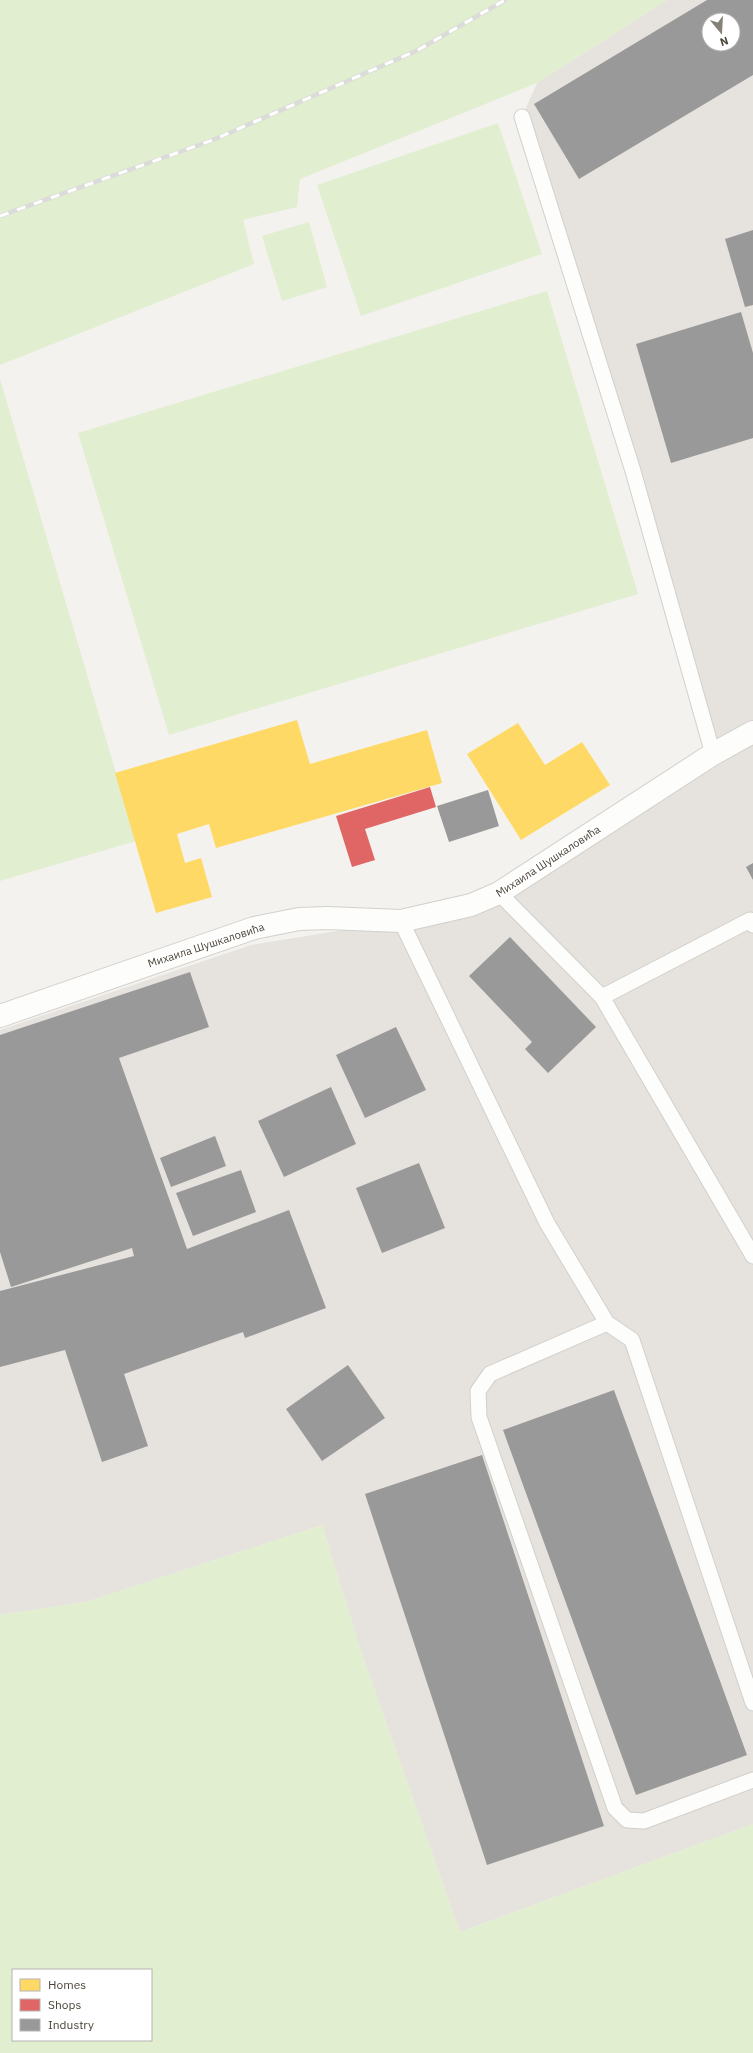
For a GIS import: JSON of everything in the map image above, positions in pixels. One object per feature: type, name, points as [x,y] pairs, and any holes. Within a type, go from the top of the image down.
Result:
[{"type":"street","name":"Михаила Шушкаловића","points":[[0,1016],[254,928],[299,919],[320,918],[402,921],[471,906],[499,894],[713,754],[753,732]]},
{"type":"lane","points":[[522,117],[633,471],[713,754]]},
{"type":"lane","points":[[499,894],[602,997],[753,1256]]},
{"type":"lane","points":[[602,997],[750,920],[753,925]]},
{"type":"lane","points":[[402,921],[547,1224],[608,1323],[632,1340],[753,1703]]},
{"type":"lane","points":[[608,1323],[490,1374],[478,1391],[479,1417],[615,1808],[627,1820],[644,1821],[753,1780]]},
{"type":"shaded area","points":[[667,0],[753,0],[753,1824],[460,1932],[360,1648],[322,1525],[89,1601],[0,1615],[0,1030],[251,945],[399,921],[509,895],[713,754],[522,117],[537,83]]},
{"type":"green space","points":[[0,0],[667,0],[537,83],[300,179],[297,207],[243,220],[254,264],[0,365]]},
{"type":"green space","points":[[498,123],[542,254],[361,316],[317,185]]},
{"type":"green space","points":[[309,222],[327,287],[282,301],[262,236]]},
{"type":"green space","points":[[547,291],[638,594],[169,735],[78,433]]},
{"type":"green space","points":[[0,379],[136,841],[0,881]]},
{"type":"green space","points":[[322,1525],[360,1648],[460,1932],[753,1824],[753,2053],[0,2053],[0,1615],[89,1601]]},
{"type":"building: Homes","points":[[297,720],[310,764],[427,730],[442,783],[216,848],[209,824],[177,834],[185,863],[201,858],[212,897],[156,913],[115,773]]},
{"type":"building: Homes","points":[[518,723],[545,765],[582,742],[610,785],[521,840],[467,754]]},
{"type":"building: Shops","points":[[430,787],[436,807],[365,829],[375,860],[352,867],[336,816]]},
{"type":"building: Industry","points":[[707,0],[753,0],[753,75],[579,179],[534,104]]},
{"type":"building: Industry","points":[[753,230],[753,305],[745,307],[725,239]]},
{"type":"building: Industry","points":[[741,312],[753,353],[753,438],[671,463],[636,344]]},
{"type":"building: Industry","points":[[488,790],[499,826],[449,842],[437,806]]},
{"type":"building: Industry","points":[[753,863],[753,880],[746,867]]},
{"type":"building: Industry","points":[[510,937],[596,1027],[548,1073],[525,1049],[532,1042],[469,976]]},
{"type":"building: Industry","points":[[190,972],[209,1027],[119,1058],[187,1249],[289,1210],[326,1308],[245,1338],[243,1332],[124,1374],[148,1446],[102,1462],[65,1350],[0,1367],[0,1291],[134,1256],[132,1248],[11,1287],[0,1252],[0,1035]]},
{"type":"building: Industry","points":[[396,1027],[426,1090],[365,1118],[336,1055]]},
{"type":"building: Industry","points":[[331,1087],[356,1144],[284,1177],[258,1121]]},
{"type":"building: Industry","points":[[215,1136],[226,1166],[171,1187],[160,1158]]},
{"type":"building: Industry","points":[[419,1163],[445,1228],[382,1253],[356,1188]]},
{"type":"building: Industry","points":[[241,1170],[256,1212],[193,1236],[176,1193]]},
{"type":"building: Industry","points":[[348,1365],[385,1418],[322,1461],[286,1409]]},
{"type":"building: Industry","points":[[614,1390],[747,1755],[636,1795],[503,1430]]},
{"type":"building: Industry","points":[[482,1455],[604,1826],[487,1865],[365,1494]]},
{"type":"railway","points":[[0,216],[213,140],[418,50],[505,0]]}]
